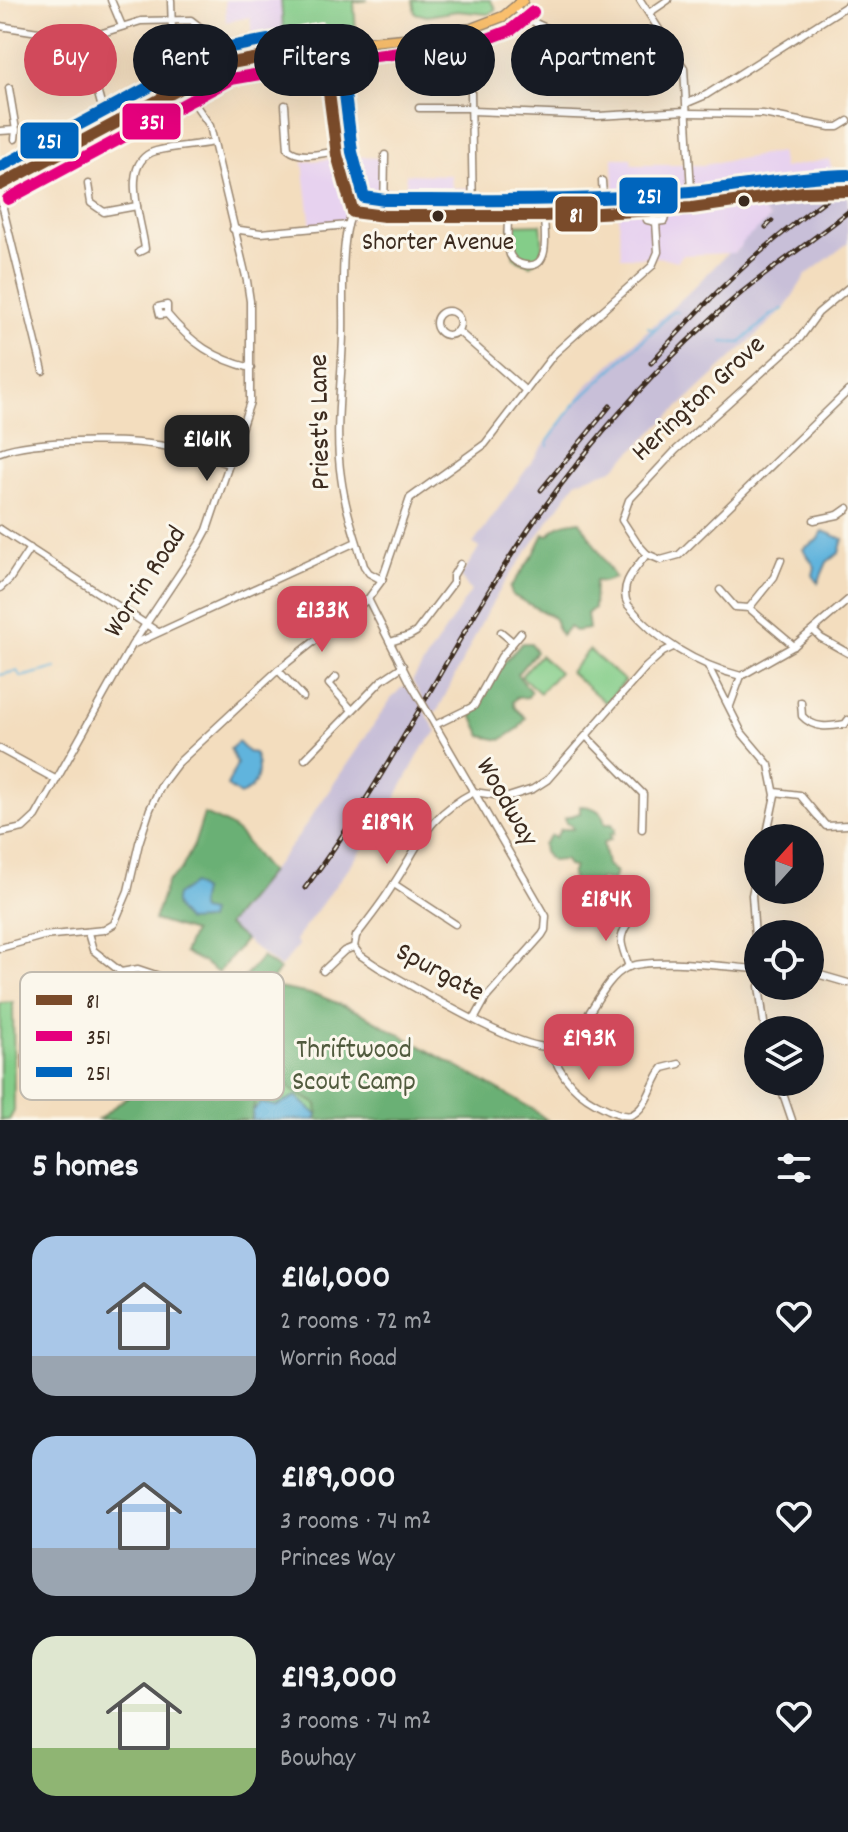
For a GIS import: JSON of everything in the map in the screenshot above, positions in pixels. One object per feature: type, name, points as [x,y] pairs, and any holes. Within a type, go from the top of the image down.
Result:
[{"type":"main road","points":[[484,24],[519,4]]},
{"type":"main road","points":[[0,185],[169,96]]},
{"type":"main road","points":[[330,96],[348,202],[353,212],[384,216],[544,216],[692,208],[803,192],[848,191]]},
{"type":"street","points":[[111,0],[122,26]]},
{"type":"street","name":"Worrin Road","points":[[171,0],[171,24]]},
{"type":"street","points":[[640,0],[682,64],[692,208]]},
{"type":"street","points":[[649,13],[668,0]]},
{"type":"street","points":[[519,4],[524,16],[542,24]]},
{"type":"street","points":[[687,103],[706,95],[848,5]]},
{"type":"street","points":[[117,28],[141,21],[191,20],[196,24]]},
{"type":"street","points":[[0,26],[24,30]]},
{"type":"street","points":[[9,88],[15,139]]},
{"type":"street","points":[[99,96],[102,108]]},
{"type":"street","name":"Worrin Road","points":[[0,833],[28,826],[36,816],[132,645],[207,530],[250,402],[250,301],[213,142],[205,117],[190,96]]},
{"type":"street","points":[[472,96],[473,217]]},
{"type":"street","points":[[285,105],[288,149],[292,153],[308,155],[338,151]]},
{"type":"street","points":[[419,108],[598,116],[686,112],[763,114],[830,127],[838,127],[848,121]]},
{"type":"street","points":[[0,131],[16,130]]},
{"type":"street","points":[[144,251],[134,180],[141,159],[156,151],[213,142]]},
{"type":"street","points":[[384,216],[385,155]]},
{"type":"street","points":[[602,181],[604,212]]},
{"type":"street","points":[[87,190],[91,203],[104,212],[137,206]]},
{"type":"street","points":[[0,196],[43,371]]},
{"type":"street","points":[[644,211],[647,220],[656,222],[664,221],[667,210]]},
{"type":"street","name":"Priest's Lane","points":[[353,212],[348,225],[339,453],[346,511],[356,542],[369,573],[382,580]]},
{"type":"street","points":[[508,217],[509,254],[514,261],[530,266],[537,264],[545,252],[544,216]]},
{"type":"street","points":[[0,948],[43,936],[88,933],[109,928],[119,916],[145,824],[156,795],[169,774],[186,754],[278,670],[368,599],[382,580],[410,498],[485,444],[554,354],[655,262],[658,252],[656,222]]},
{"type":"street","points":[[233,229],[261,233],[348,225]]},
{"type":"street","name":"Herington Grove","points":[[647,554],[624,527],[622,520],[629,500],[676,450],[794,343],[818,313],[848,288]]},
{"type":"street","points":[[447,311],[457,315],[458,331],[451,335],[439,332],[435,321],[447,311]]},
{"type":"street","points":[[167,314],[199,347],[218,358],[251,368]]},
{"type":"street","points":[[458,331],[526,391]]},
{"type":"street","points":[[741,676],[708,666],[662,640],[633,612],[625,600],[625,585],[647,554],[661,560],[679,555],[848,391]]},
{"type":"street","points":[[0,452],[50,444],[141,443],[169,447],[229,464]]},
{"type":"street","points":[[814,520],[838,515],[848,508]]},
{"type":"street","points":[[0,529],[158,632]]},
{"type":"street","points":[[132,645],[356,542]]},
{"type":"street","points":[[0,588],[30,548]]},
{"type":"street","points":[[749,608],[774,577],[781,560]]},
{"type":"street","points":[[390,642],[416,632],[453,583],[453,576],[460,564]]},
{"type":"street","points":[[720,590],[735,607],[749,608],[794,646]]},
{"type":"street","name":"Woodway","points":[[368,599],[411,684],[546,916],[542,935],[486,998],[475,1018]]},
{"type":"street","points":[[730,706],[741,676],[794,646],[848,600]]},
{"type":"street","points":[[814,631],[848,653]]},
{"type":"street","points":[[501,632],[513,642]]},
{"type":"street","points":[[435,725],[474,706],[501,657],[521,633]]},
{"type":"street","points":[[662,640],[663,652]]},
{"type":"street","points":[[323,971],[344,951],[354,947],[356,936],[440,813],[474,792],[508,797],[533,789],[547,780],[646,667],[673,647]]},
{"type":"street","points":[[305,759],[382,680],[403,666]]},
{"type":"street","points":[[708,666],[746,740],[769,765],[775,792],[769,824]]},
{"type":"street","points":[[278,670],[303,697]]},
{"type":"street","points":[[336,677],[329,684],[352,710]]},
{"type":"street","points":[[801,702],[802,716],[810,723],[828,727],[846,722],[847,733]]},
{"type":"street","points":[[587,737],[643,794],[642,829]]},
{"type":"street","points":[[0,749],[55,779]]},
{"type":"street","points":[[775,792],[800,795],[826,826],[848,825]]},
{"type":"street","points":[[394,884],[455,924]]},
{"type":"street","points":[[628,923],[621,934],[621,943],[629,967]]},
{"type":"street","points":[[88,933],[93,950],[121,972],[138,969],[147,972]]},
{"type":"street","name":"Spurgate","points":[[354,947],[378,967],[475,1018],[517,1039],[550,1047]]},
{"type":"street","points":[[679,1064],[663,1068],[640,1109],[632,1115],[623,1115],[594,1103],[574,1090],[558,1067],[550,1047],[567,1041],[610,980],[629,967],[661,964],[744,965]]},
{"type":"street","points":[[824,976],[848,983]]},
{"type":"street","points":[[784,1096],[792,1120]]},
{"type":"shaded area","points":[[225,0],[281,0],[283,24],[254,24],[254,50],[250,17],[226,22]]},
{"type":"shaded area","points":[[780,152],[783,168],[829,159],[834,175],[826,190],[758,200],[761,210],[770,218],[734,253],[682,255],[678,261],[657,257],[621,257],[613,158],[631,158],[632,165],[704,165]]},
{"type":"shaded area","points":[[356,156],[383,159],[382,188],[406,188],[406,174],[451,175],[452,188],[473,188],[473,217],[354,212],[348,225],[311,227],[303,162]]},
{"type":"shaded area","points":[[818,196],[848,196],[848,243],[806,275],[785,308],[613,469],[577,481],[503,585],[437,712],[429,711],[412,681],[471,591],[460,577],[479,548],[473,544],[588,385],[728,253],[734,253],[770,218],[761,210],[760,204]]},
{"type":"shaded area","points":[[410,686],[437,732],[423,747],[384,820],[295,940],[299,945],[280,968],[227,925],[295,841],[391,699],[401,688]]},
{"type":"green space","points":[[281,0],[368,0],[354,2],[355,24],[283,24]]},
{"type":"green space","points":[[413,0],[490,0],[496,9],[488,14],[457,11],[427,16],[415,13]]},
{"type":"green space","points":[[541,224],[542,248],[539,257],[530,265],[514,258],[510,225]]},
{"type":"green space","points":[[580,521],[615,578],[595,581],[594,608],[587,614],[589,629],[575,631],[569,627],[561,636],[553,617],[512,595],[510,588],[544,534],[549,535],[563,524]]},
{"type":"green space","points":[[522,643],[531,643],[536,652],[517,674],[531,692],[528,697],[516,698],[513,702],[526,718],[519,728],[501,740],[482,736],[471,713],[500,667]]},
{"type":"green space","points":[[589,650],[625,681],[606,703],[570,672]]},
{"type":"green space","points":[[540,655],[559,672],[540,693],[521,676]]},
{"type":"green space","points":[[580,806],[597,810],[605,824],[612,824],[615,829],[614,834],[610,834],[611,839],[603,843],[607,865],[616,872],[613,881],[601,879],[592,887],[583,905],[571,905],[569,901],[573,892],[568,884],[573,878],[574,867],[568,866],[565,860],[551,861],[544,852],[543,844],[551,835],[555,838],[561,829],[573,829],[565,818],[580,813]]},
{"type":"green space","points":[[204,814],[235,830],[270,872],[227,925],[245,940],[219,972],[184,953],[193,932],[154,920],[167,882],[181,870],[194,845]]},
{"type":"green space","name":"Thriftwood Scout Camp","points":[[262,957],[279,970],[278,972],[249,972]]},
{"type":"green space","name":"Thriftwood Scout Camp","points":[[284,989],[320,996],[361,1013],[531,1108],[547,1120],[318,1120],[317,1104],[291,1090],[284,1079]]},
{"type":"green space","points":[[13,1002],[14,1111],[9,1120],[0,1120],[0,1003]]},
{"type":"green space","points":[[284,1077],[298,1094],[317,1104],[318,1120],[251,1120],[253,1100],[284,1100]]},
{"type":"green space","name":"Thriftwood Scout Camp","points":[[255,1100],[251,1120],[98,1120],[121,1102]]},
{"type":"water","points":[[823,531],[843,539],[839,553],[827,562],[818,583],[813,575],[815,567],[803,549],[817,540]]},
{"type":"water","points":[[238,742],[248,752],[254,753],[258,766],[257,778],[251,788],[240,795],[227,786],[237,764],[230,749]]},
{"type":"water","points":[[193,884],[202,891],[199,905],[201,911],[210,913],[208,920],[187,921],[176,906],[176,895]]},
{"type":"water","points":[[296,1096],[317,1115],[315,1120],[252,1120],[253,1111],[260,1103],[277,1106]]},
{"type":"waterway","points":[[723,342],[740,343],[770,316],[783,309]]},
{"type":"waterway","points":[[648,327],[655,329],[673,311],[678,312]]},
{"type":"waterway","points":[[548,446],[548,441],[574,405],[655,329]]},
{"type":"waterway","points":[[0,675],[17,671],[21,677],[56,668]]},
{"type":"railway","points":[[651,363],[697,312],[744,267],[848,184]]},
{"type":"railway","points":[[305,888],[393,755],[501,571],[577,464],[628,403],[711,319],[848,212]]},
{"type":"railway","points":[[766,227],[772,221]]},
{"type":"railway","points":[[541,490],[610,406]]},
{"type":"transit line","name":"351","points":[[8,199],[231,79],[334,61],[474,44],[511,30],[533,12]]},
{"type":"transit line","name":"251","points":[[0,167],[220,49],[254,43]]},
{"type":"transit line","name":"81","points":[[0,185],[226,64],[254,59]]},
{"type":"transit line","name":"81","points":[[329,96],[337,155],[353,212],[384,216],[544,216],[692,208],[803,192],[848,191]]},
{"type":"transit line","name":"251","points":[[345,96],[352,152],[364,197],[385,200],[614,197],[848,175]]},
{"type":"place","name":"Shorter Avenue","points":[[438,216]]}]
